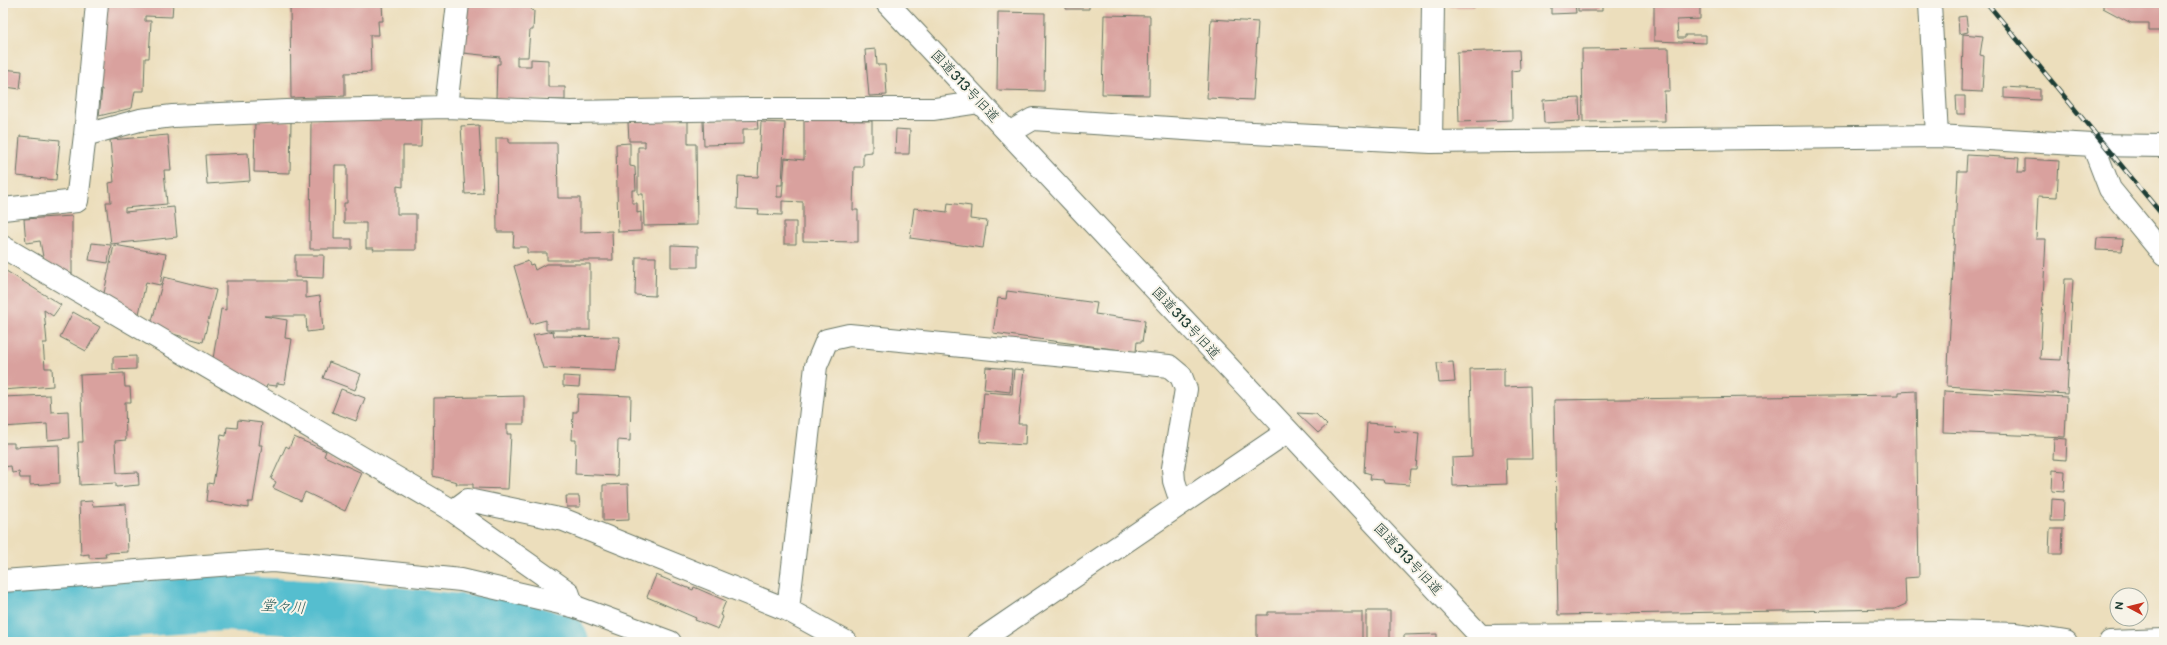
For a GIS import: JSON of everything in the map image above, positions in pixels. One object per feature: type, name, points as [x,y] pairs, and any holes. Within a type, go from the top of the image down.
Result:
[{"type":"street","points":[[3,209],[77,201],[86,135],[97,3]]},
{"type":"street","points":[[446,107],[458,3]]},
{"type":"street","name":"国道313号旧道","points":[[887,3],[1483,639]]},
{"type":"street","points":[[1431,142],[1433,3]]},
{"type":"street","points":[[1930,3],[1937,136]]},
{"type":"street","points":[[86,135],[140,120],[174,116],[287,110],[446,107],[571,112],[934,109],[980,102]]},
{"type":"street","points":[[1009,133],[1033,119],[1215,132],[1431,142],[1937,136],[2093,145],[2164,146]]},
{"type":"street","points":[[2093,145],[2110,189],[2164,255]]},
{"type":"street","points":[[3,247],[453,511],[568,592],[573,606]]},
{"type":"street","points":[[788,610],[816,366],[827,340],[850,335],[1169,366],[1181,376],[1186,389],[1173,468],[1174,481],[1181,502]]},
{"type":"street","points":[[978,642],[1181,502],[1288,431]]},
{"type":"street","points":[[453,511],[468,500],[564,520],[788,610],[846,642]]},
{"type":"street","points":[[3,581],[273,561],[461,580],[573,606],[670,642]]},
{"type":"street","points":[[1483,639],[1945,632],[2017,634],[2066,642]]},
{"type":"street","points":[[2110,642],[2164,640]]},
{"type":"building","points":[[105,3],[173,3],[172,17],[145,16],[145,21],[151,21],[149,58],[145,58],[144,91],[135,91],[132,108],[99,116],[102,89],[99,89]]},
{"type":"building","points":[[290,3],[382,3],[383,21],[378,21],[379,35],[370,35],[371,72],[345,73],[345,96],[291,98]]},
{"type":"building","points":[[467,3],[531,3],[531,10],[534,11],[533,30],[530,30],[528,57],[517,57],[517,66],[531,66],[531,59],[548,60],[548,87],[565,87],[565,100],[496,99],[497,64],[500,64],[500,57],[463,53]]},
{"type":"building","points":[[1066,3],[1089,3],[1089,9],[1066,9]]},
{"type":"building","points":[[1450,3],[1474,3],[1474,7],[1450,7]]},
{"type":"building","points":[[1515,3],[1545,3],[1545,5],[1515,6]]},
{"type":"building","points":[[1551,3],[1575,3],[1576,13],[1551,14]]},
{"type":"building","points":[[1578,3],[1602,3],[1602,11],[1578,11]]},
{"type":"building","points":[[1654,3],[1700,3],[1700,19],[1677,20],[1678,38],[1685,38],[1685,35],[1706,35],[1706,43],[1654,41]]},
{"type":"building","points":[[2103,3],[2164,3],[2164,31],[2149,31],[2149,23],[2131,23],[2103,8]]},
{"type":"building","points":[[998,12],[1045,13],[1044,91],[997,90]]},
{"type":"building","points":[[1104,15],[1150,16],[1149,95],[1102,94]]},
{"type":"building","points":[[1966,16],[1968,32],[1959,34],[1958,17]]},
{"type":"building","points":[[1211,19],[1258,22],[1253,100],[1207,98]]},
{"type":"building","points":[[3,34],[6,35],[4,54],[3,54]]},
{"type":"building","points":[[1963,34],[1983,36],[1980,55],[1984,56],[1982,92],[1962,91]]},
{"type":"building","points":[[1669,48],[1670,91],[1664,91],[1665,121],[1583,122],[1582,49]]},
{"type":"building","points":[[876,49],[877,65],[885,65],[887,95],[869,96],[865,50]]},
{"type":"building","points":[[1519,50],[1520,70],[1511,71],[1512,120],[1459,122],[1457,52]]},
{"type":"building","points":[[3,69],[22,71],[20,89],[6,87],[4,109]]},
{"type":"building","points":[[2004,87],[2040,89],[2040,100],[2004,98]]},
{"type":"building","points":[[1956,96],[1965,96],[1965,114],[1957,114]]},
{"type":"building","points":[[1579,98],[1580,121],[1544,123],[1543,100]]},
{"type":"building","points":[[255,119],[291,122],[290,173],[254,172]]},
{"type":"building","points":[[311,119],[422,120],[421,146],[403,146],[403,187],[397,186],[397,214],[416,214],[416,250],[373,250],[374,248],[366,248],[366,223],[344,223],[344,203],[347,203],[347,165],[335,165],[334,239],[352,239],[352,249],[310,249]]},
{"type":"building","points":[[757,119],[758,129],[743,129],[743,144],[704,145],[703,121]]},
{"type":"building","points":[[804,120],[872,121],[872,152],[863,153],[863,167],[854,167],[853,210],[858,210],[858,242],[803,241],[803,202],[782,201],[782,215],[758,214],[759,210],[737,209],[738,176],[758,177],[761,122],[785,123],[782,185],[777,185],[777,197],[782,197],[785,158],[804,160]]},
{"type":"building","points":[[688,121],[688,144],[696,144],[697,225],[644,226],[643,194],[638,194],[638,147],[645,147],[645,141],[629,141],[628,122]]},
{"type":"building","points":[[479,125],[483,193],[465,194],[461,126]]},
{"type":"building","points":[[896,129],[910,130],[909,154],[895,154]]},
{"type":"building","points":[[168,135],[171,170],[164,170],[167,204],[125,208],[125,212],[174,207],[177,237],[111,244],[106,202],[111,202],[109,183],[114,182],[110,140]]},
{"type":"building","points":[[20,136],[60,140],[56,180],[17,176]]},
{"type":"building","points":[[496,138],[509,138],[509,143],[557,143],[558,198],[580,198],[580,232],[612,231],[613,260],[547,260],[547,253],[527,253],[527,247],[513,247],[514,232],[497,232]]},
{"type":"building","points":[[630,143],[630,166],[635,167],[636,190],[632,190],[632,203],[637,203],[637,213],[641,212],[641,231],[618,232],[616,144]]},
{"type":"building","points":[[248,153],[250,181],[207,184],[205,155]]},
{"type":"building","points":[[1967,155],[2019,158],[2018,172],[2025,172],[2025,159],[2059,161],[2057,197],[2038,196],[2036,239],[2046,239],[2040,359],[2061,360],[2065,279],[2073,279],[2067,394],[1947,386],[1958,171],[1966,171]]},
{"type":"building","points":[[948,203],[971,206],[970,219],[987,221],[983,248],[910,238],[914,208],[947,212]]},
{"type":"building","points":[[72,216],[72,277],[44,262],[40,241],[26,243],[24,219]]},
{"type":"building","points":[[784,222],[796,222],[796,244],[784,244]]},
{"type":"building","points":[[2097,238],[2123,239],[2122,251],[2096,250]]},
{"type":"building","points":[[92,243],[111,245],[108,263],[89,260]]},
{"type":"building","points":[[114,245],[166,254],[160,285],[146,282],[139,314],[103,298]]},
{"type":"building","points":[[671,245],[698,246],[698,267],[671,267]]},
{"type":"building","points":[[295,255],[324,255],[323,278],[295,277]]},
{"type":"building","points":[[636,257],[656,257],[655,296],[635,295]]},
{"type":"building","points":[[528,261],[530,265],[533,264],[535,270],[546,264],[590,264],[590,330],[546,330],[546,320],[531,324],[514,266]]},
{"type":"building","points":[[3,269],[61,305],[53,316],[44,310],[47,343],[43,343],[45,368],[52,368],[53,386],[3,390]]},
{"type":"building","points":[[164,277],[216,290],[203,342],[150,328]]},
{"type":"building","points":[[226,281],[306,281],[306,298],[320,296],[323,330],[307,332],[306,316],[264,316],[287,320],[285,338],[292,339],[285,384],[277,383],[277,386],[267,385],[266,388],[243,384],[212,365],[221,309],[226,310]]},
{"type":"building","points":[[1007,291],[1097,303],[1095,314],[1145,321],[1142,342],[1137,342],[1136,352],[993,333],[998,298],[1006,299]]},
{"type":"building","points":[[73,312],[100,327],[86,351],[60,337]]},
{"type":"building","points":[[553,331],[554,336],[620,337],[616,371],[543,368],[533,335]]},
{"type":"building","points":[[136,356],[136,369],[113,370],[113,357]]},
{"type":"building","points":[[329,362],[361,374],[355,390],[323,378]]},
{"type":"building","points":[[1453,362],[1455,382],[1439,383],[1437,363]]},
{"type":"building","points":[[986,367],[1012,369],[1010,392],[984,389]]},
{"type":"building","points":[[1504,368],[1504,387],[1530,386],[1532,459],[1506,459],[1507,484],[1453,486],[1452,458],[1472,457],[1470,369]]},
{"type":"building","points":[[1014,369],[1024,370],[1018,424],[1026,424],[1025,445],[980,442],[984,392],[1012,394]]},
{"type":"building","points":[[124,373],[125,387],[130,387],[131,402],[125,402],[126,440],[115,441],[117,473],[138,472],[139,485],[116,487],[116,483],[80,485],[78,442],[83,442],[80,375]]},
{"type":"building","points":[[563,376],[580,377],[579,387],[563,386]]},
{"type":"building","points":[[341,389],[365,398],[356,421],[332,412]]},
{"type":"building","points":[[1916,391],[1919,577],[1905,578],[1906,604],[1895,609],[1558,615],[1554,400],[1899,395],[1899,392]]},
{"type":"building","points":[[1944,391],[2067,397],[2065,437],[1943,432]]},
{"type":"building","points":[[578,394],[631,396],[630,441],[618,440],[617,476],[575,474],[576,440],[572,440],[573,412],[577,412]]},
{"type":"building","points":[[50,395],[51,412],[68,411],[69,438],[48,440],[47,424],[3,427],[3,397]]},
{"type":"building","points":[[524,396],[524,424],[507,424],[507,434],[511,434],[508,489],[473,488],[473,484],[456,484],[457,482],[433,476],[434,398]]},
{"type":"building","points":[[1297,413],[1316,414],[1327,425],[1318,433]]},
{"type":"building","points":[[238,420],[262,423],[259,445],[262,445],[253,502],[248,502],[248,508],[206,501],[208,483],[213,484],[221,435],[226,436],[227,427],[237,428]]},
{"type":"building","points":[[1367,423],[1395,425],[1394,431],[1419,433],[1416,469],[1411,469],[1409,485],[1384,483],[1383,480],[1370,479],[1371,474],[1364,472]]},
{"type":"building","points":[[294,437],[326,451],[324,456],[362,473],[345,511],[305,492],[301,501],[273,488],[276,482],[271,479],[286,446],[289,448]]},
{"type":"building","points":[[2054,438],[2067,439],[2066,460],[2053,459]]},
{"type":"building","points":[[3,443],[14,443],[14,447],[59,445],[60,483],[30,485],[30,478],[20,478],[19,472],[12,473],[11,466],[3,467]]},
{"type":"building","points":[[2053,470],[2065,471],[2064,492],[2052,491]]},
{"type":"building","points":[[628,484],[629,520],[603,521],[603,485]]},
{"type":"building","points":[[566,496],[579,496],[580,507],[567,507]]},
{"type":"building","points":[[2052,499],[2064,500],[2063,521],[2051,521]]},
{"type":"building","points":[[92,501],[93,506],[126,504],[128,552],[105,553],[106,557],[89,558],[89,554],[81,555],[79,502]]},
{"type":"building","points":[[2050,529],[2063,529],[2062,554],[2049,554]]},
{"type":"building","points":[[656,575],[693,590],[694,587],[726,601],[720,615],[723,617],[718,629],[695,620],[696,618],[647,597]]},
{"type":"building","points":[[1366,611],[1390,611],[1390,642],[1366,642]]},
{"type":"building","points":[[1268,612],[1362,612],[1362,642],[1269,642],[1269,640],[1257,640],[1257,615],[1268,615]]},
{"type":"building","points":[[1437,634],[1437,642],[1404,642],[1404,635]]},
{"type":"waterway","name":"堂々川","points":[[3,617],[224,603],[367,612],[507,627],[561,642]]},
{"type":"railway","points":[[1987,3],[2164,217]]}]
